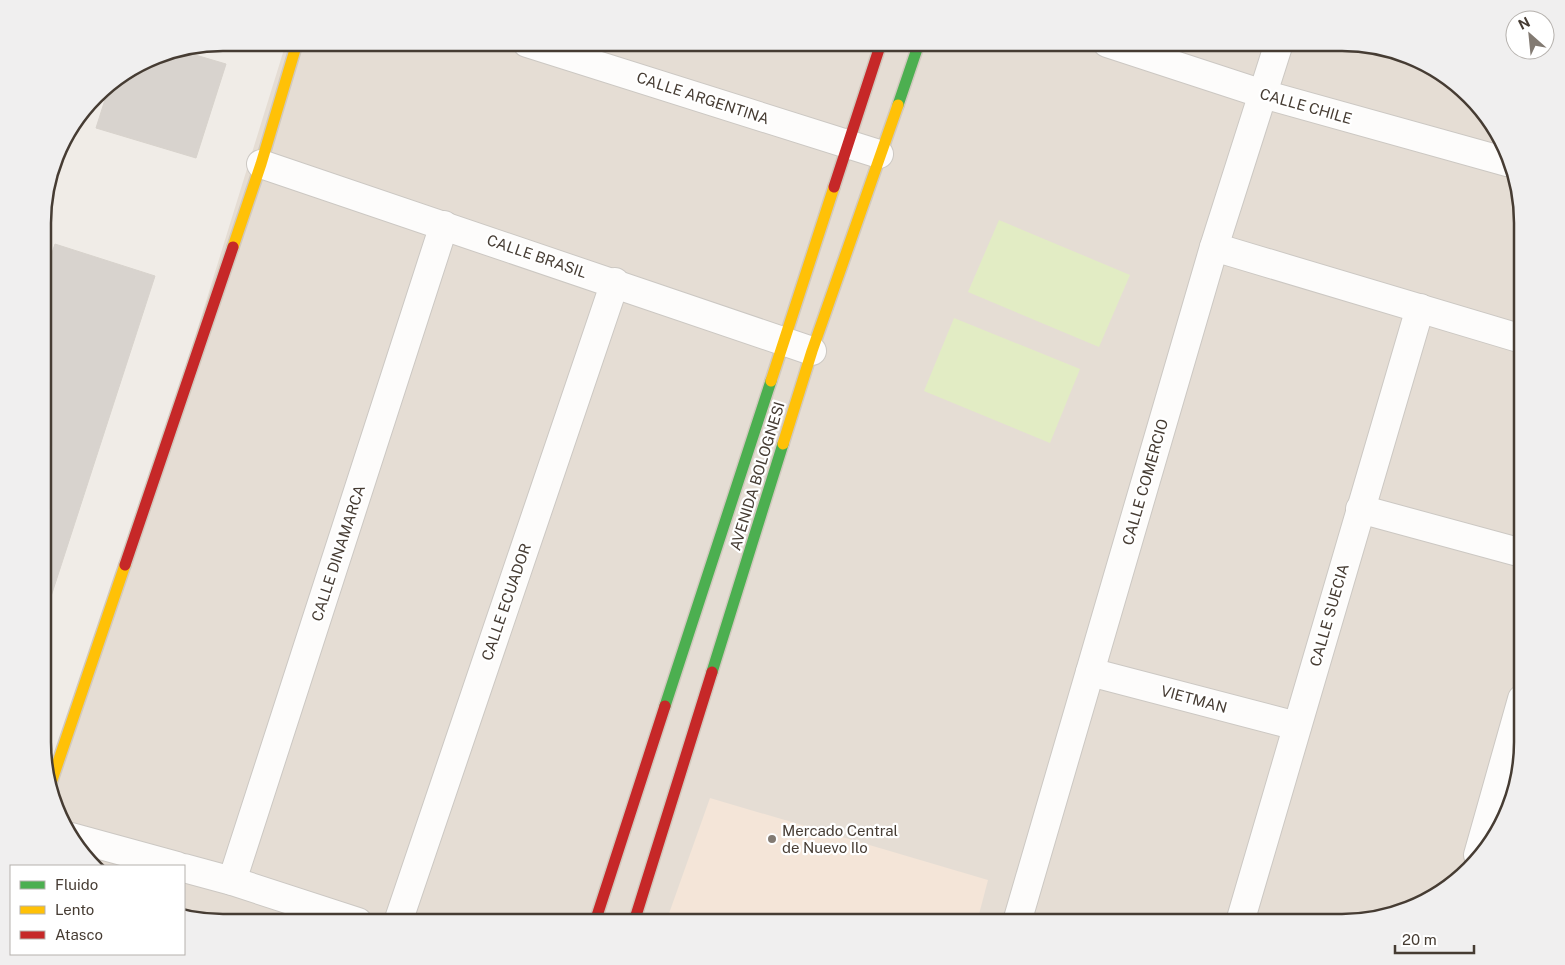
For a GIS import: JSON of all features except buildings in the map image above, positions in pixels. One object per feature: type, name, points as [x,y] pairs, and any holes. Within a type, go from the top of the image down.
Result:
[{"type":"street","points":[[55,773],[261,164],[294,51]]},
{"type":"street","name":"CALLE ARGENTINA","points":[[555,51],[879,154]]},
{"type":"street","name":"AVENIDA BOLOGNESI","points":[[598,914],[782,341],[878,51]]},
{"type":"street","name":"AVENIDA BOLOGNESI","points":[[637,914],[812,351],[916,51]]},
{"type":"street","name":"CALLE CHILE","points":[[1134,51],[1263,94],[1502,161]]},
{"type":"street","name":"CALLE COMERCIO","points":[[1020,913],[1214,247],[1277,51]]},
{"type":"street","name":"CALLE BRASIL","points":[[261,164],[615,282],[812,351]]},
{"type":"street","name":"CALLE DINAMARCA","points":[[232,881],[444,225]]},
{"type":"street","points":[[1214,247],[1513,336]]},
{"type":"street","name":"CALLE ECUADOR","points":[[401,914],[615,282]]},
{"type":"street","name":"CALLE SUECIA","points":[[1243,913],[1420,308]]},
{"type":"street","points":[[1360,509],[1513,552]]},
{"type":"street","name":"VIETMAN","points":[[1090,672],[1297,726]]},
{"type":"street","points":[[1482,840],[1513,731]]},
{"type":"street","points":[[82,840],[173,865]]},
{"type":"street","points":[[185,868],[232,881],[333,914]]},
{"type":"shaded area","points":[[284,51],[1341,51],[1386,57],[1428,74],[1463,102],[1485,128],[1496,147],[1505,168],[1513,212],[1513,753],[1505,797],[1491,828],[1463,863],[1437,885],[1418,896],[1397,905],[1353,913],[224,914],[185,909],[185,865],[104,865],[80,837],[69,818],[60,797],[57,783]]},
{"type":"shaded area","name":"Mercado Central de Nuevo Ilo","points":[[710,798],[988,880],[979,913],[669,914]]},
{"type":"green space","points":[[999,220],[1130,275],[1099,347],[968,292]]},
{"type":"green space","points":[[954,318],[1080,369],[1050,443],[924,391]]},
{"type":"traffic: fast","points":[[898,105],[916,51]]},
{"type":"traffic: fast","points":[[665,706],[771,381]]},
{"type":"traffic: fast","points":[[712,672],[783,444]]},
{"type":"traffic: slow","points":[[233,247],[261,164],[295,51]]},
{"type":"traffic: slow","points":[[783,444],[812,351],[898,105]]},
{"type":"traffic: slow","points":[[771,381],[834,187]]},
{"type":"traffic: slow","points":[[55,773],[125,565]]},
{"type":"traffic: jam","points":[[834,187],[878,51]]},
{"type":"traffic: jam","points":[[125,565],[233,247]]},
{"type":"traffic: jam","points":[[637,914],[712,672]]},
{"type":"traffic: jam","points":[[598,914],[665,706]]},
{"type":"place","name":"Mercado Central de Nuevo Ilo","points":[[772,839]]}]
